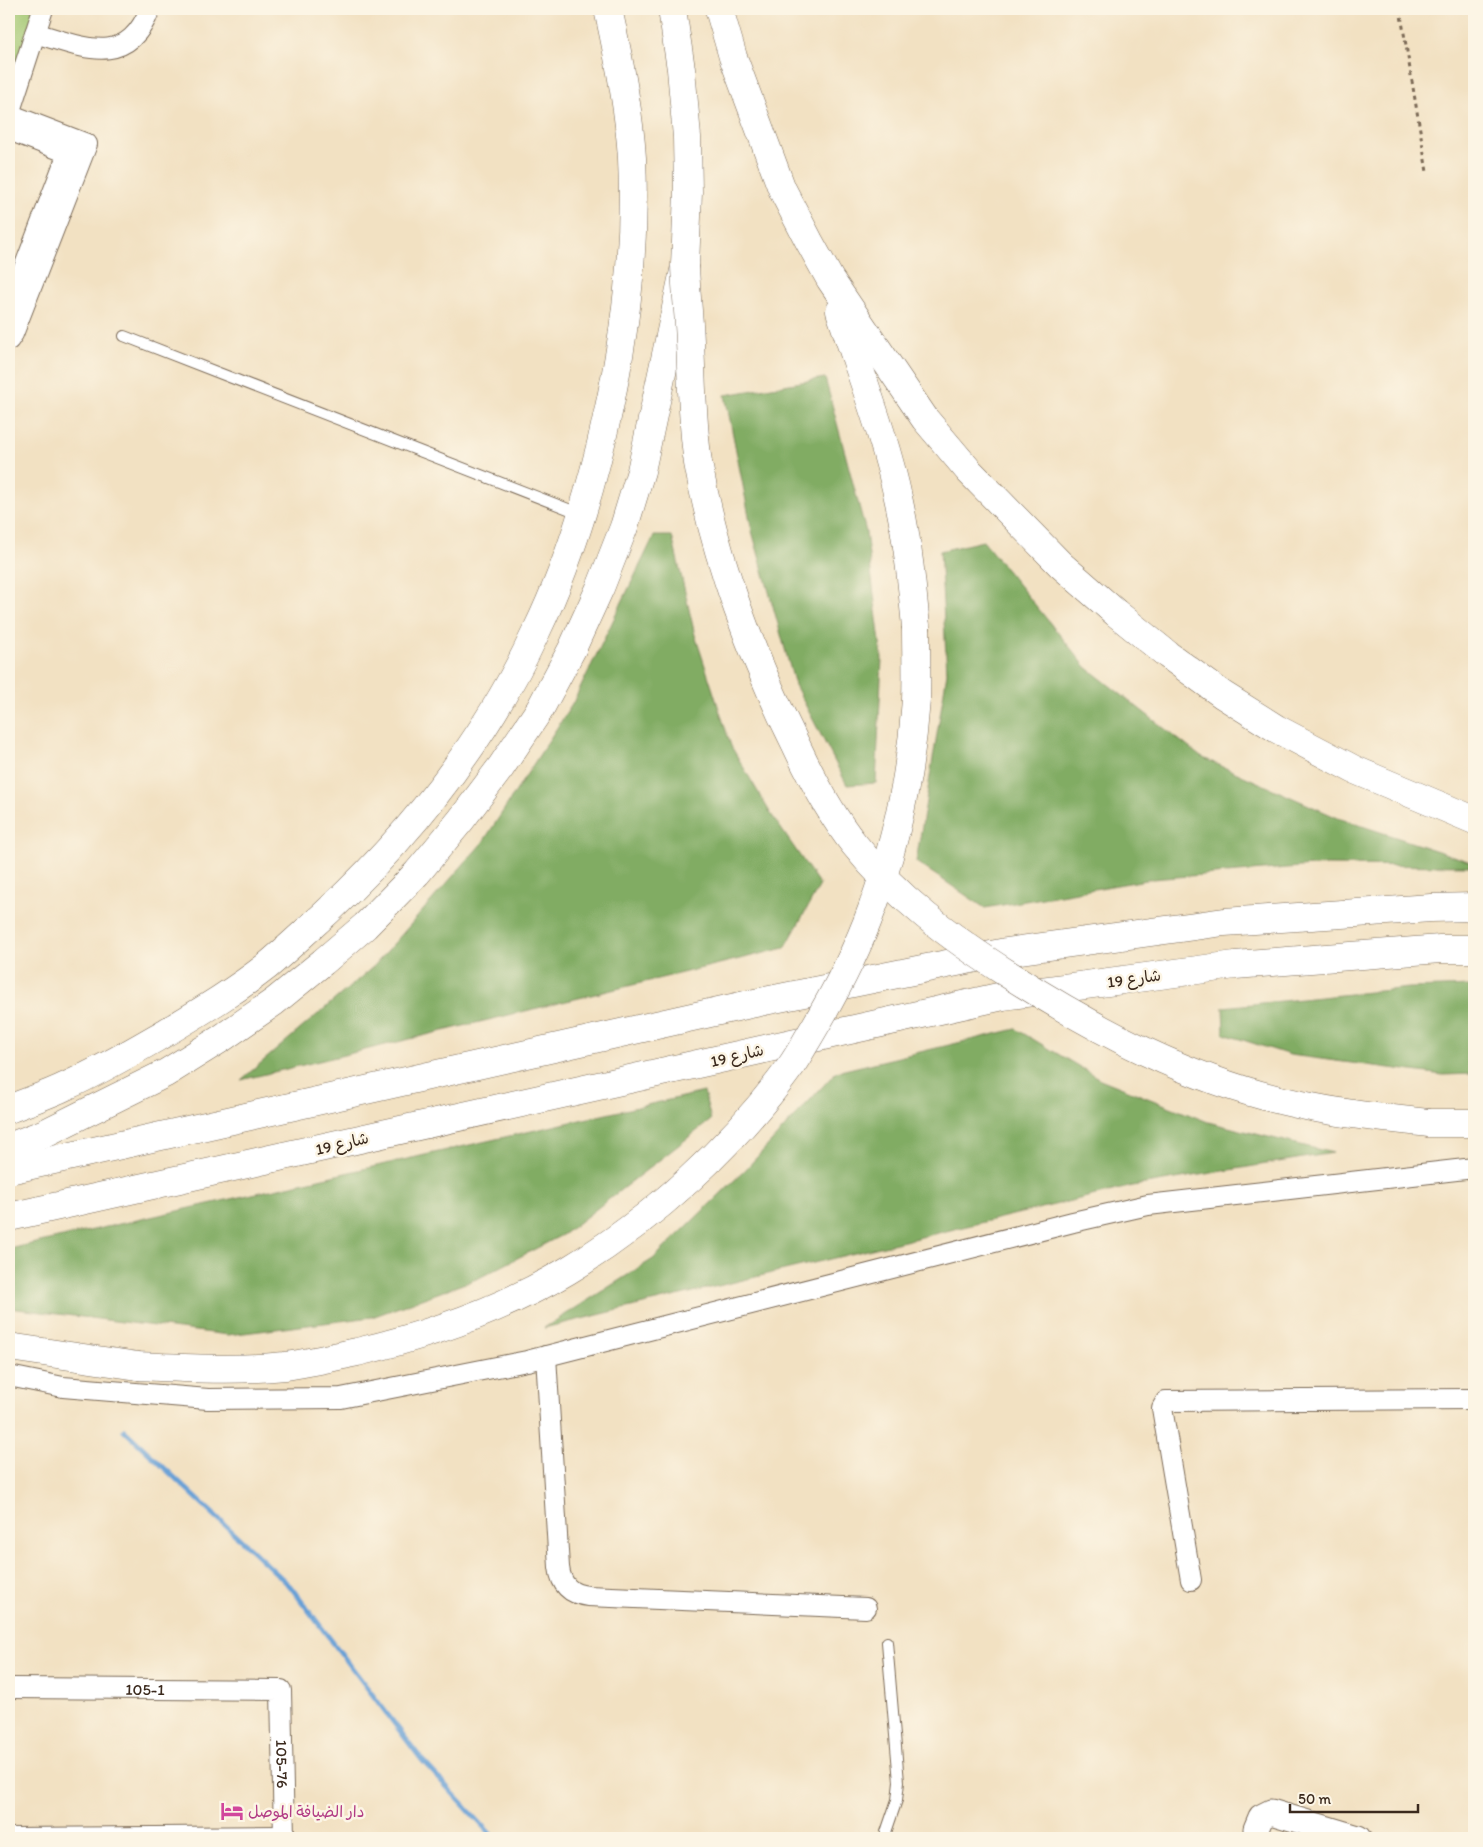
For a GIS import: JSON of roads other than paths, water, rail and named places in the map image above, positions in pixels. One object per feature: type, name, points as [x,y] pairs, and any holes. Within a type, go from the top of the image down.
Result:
[{"type":"main road","points":[[9,1109],[68,1086],[134,1051],[200,1012],[266,967],[329,912],[378,864],[468,751],[504,694],[537,632],[562,571],[582,514],[599,456],[626,316],[633,236],[630,147],[623,80],[608,9]]},
{"type":"main road","points":[[672,9],[681,69],[687,137],[688,192],[685,266],[692,397],[698,462],[714,531],[734,595],[758,661],[783,720],[816,785],[853,843],[898,893],[932,923],[1057,1005],[1110,1034],[1173,1064],[1230,1086],[1295,1104],[1361,1116],[1430,1123],[1474,1123]]},
{"type":"main road","points":[[719,9],[733,57],[782,189],[830,279],[925,419],[968,472],[1061,565],[1168,655],[1223,695],[1277,728],[1355,770],[1474,820]]},
{"type":"main road","points":[[9,1147],[53,1129],[166,1074],[274,1002],[365,926],[417,873],[501,768],[540,709],[572,650],[600,588],[624,527],[641,471],[685,266]]},
{"type":"main road","points":[[9,1347],[138,1366],[232,1369],[286,1366],[330,1358],[429,1332],[525,1293],[567,1271],[614,1239],[664,1202],[709,1159],[752,1114],[792,1065],[833,996],[854,953],[873,907],[894,833],[909,763],[916,698],[916,627],[909,558],[899,500],[880,432],[830,279]]},
{"type":"main road","points":[[9,1170],[750,1004],[1006,952],[1224,922],[1431,908],[1474,907]]},
{"type":"main road","name":"شارع 19","points":[[9,1217],[1003,996],[1235,965],[1474,948]]},
{"type":"street","points":[[39,21],[84,36],[104,38],[119,34],[134,18],[138,9]]},
{"type":"street","points":[[39,21],[82,47],[105,50],[121,45],[134,37],[144,25],[150,9]]},
{"type":"street","points":[[10,340],[87,144],[9,114],[39,21]]},
{"type":"street","points":[[9,130],[68,153],[9,307]]},
{"type":"street","points":[[9,1376],[63,1386],[208,1399],[341,1398],[546,1356],[1054,1226],[1148,1205],[1474,1168]]},
{"type":"street","points":[[546,1356],[560,1576],[570,1592],[588,1596],[866,1608]]},
{"type":"street","points":[[1191,1580],[1162,1408],[1166,1401],[1474,1399]]},
{"type":"street","name":"105-1","points":[[9,1688],[281,1690]]},
{"type":"street","name":"105-76","points":[[281,1690],[284,1837]]},
{"type":"street","points":[[1258,1838],[1256,1829],[1261,1817],[1271,1812],[1358,1838]]},
{"type":"street","points":[[9,1838],[284,1837]]},
{"type":"lane","points":[[124,336],[582,514]]},
{"type":"lane","points":[[884,1838],[897,1800],[899,1782],[888,1642]]},
{"type":"waterway","points":[[124,1430],[290,1586],[422,1760],[494,1838]]},
{"type":"place","name":"دار الضيافة الموصل","points":[[232,1811]]}]
